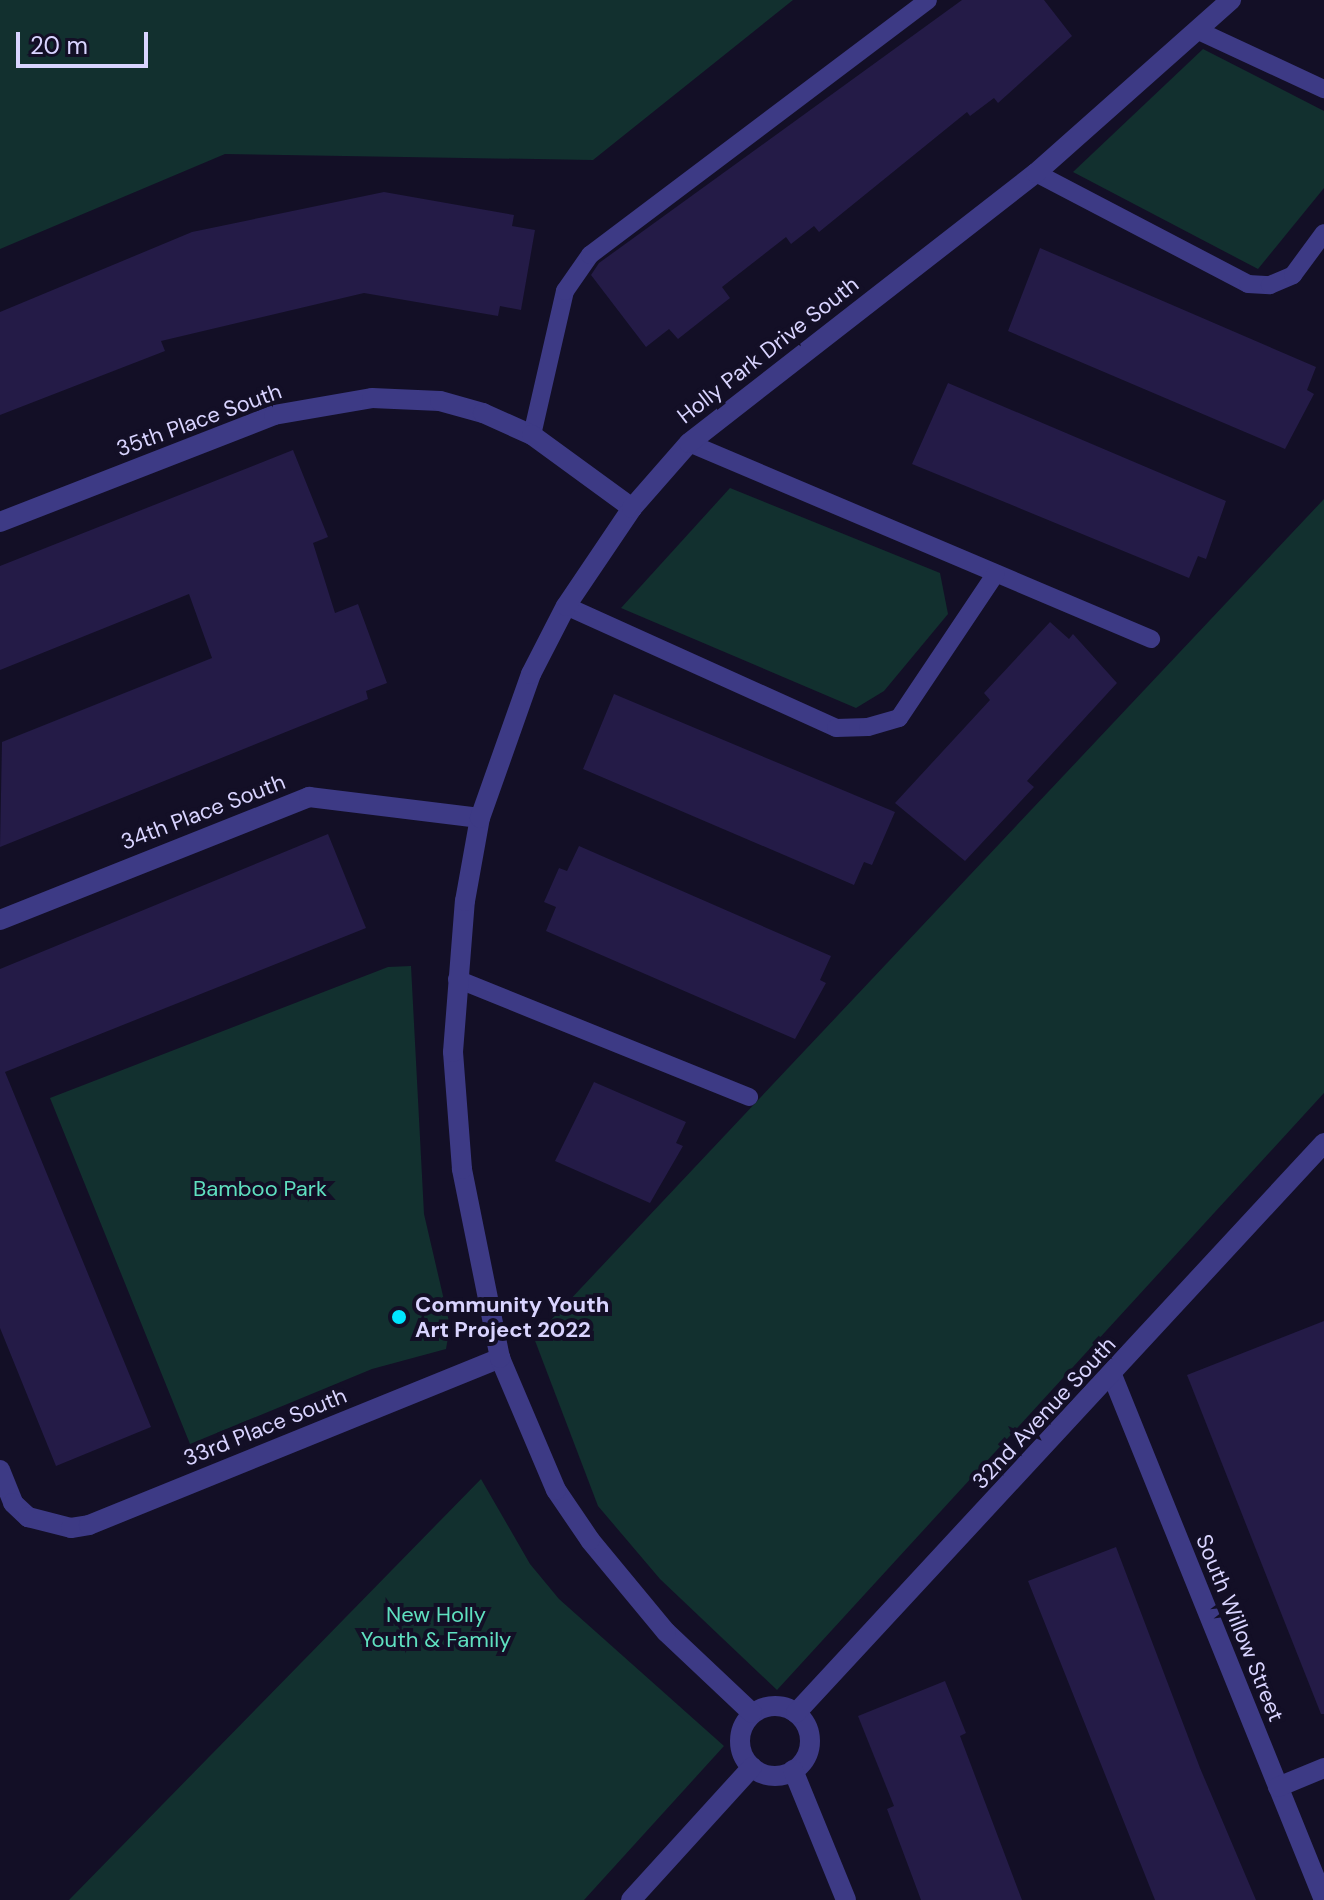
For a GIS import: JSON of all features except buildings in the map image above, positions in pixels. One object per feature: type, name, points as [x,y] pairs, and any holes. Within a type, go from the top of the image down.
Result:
[{"type":"street","name":"Holly Park Drive South","points":[[752,1713],[666,1632],[590,1540],[556,1490],[500,1358],[462,1169],[453,1052],[457,979],[480,818],[531,674],[566,606],[632,508],[689,443],[1036,173],[1201,32],[1231,0]]},
{"type":"street","name":"35th Place South","points":[[0,522],[274,415],[325,403],[440,401],[532,435],[632,508]]},
{"type":"street","name":"34th Place South","points":[[0,920],[309,797],[480,818]]},
{"type":"street","name":"32nd Avenue South","points":[[796,1713],[1324,1143]]},
{"type":"street","name":"33rd Place South","points":[[0,1470],[13,1503],[46,1524],[89,1525],[500,1358]]},
{"type":"street","name":"South Willow Street","points":[[1112,1375],[1324,1900]]},
{"type":"street","points":[[775,1706],[796,1713],[809,1743],[793,1770],[773,1775],[752,1767],[740,1746],[752,1713],[775,1706]]},
{"type":"street","points":[[631,1900],[752,1767]]},
{"type":"street","points":[[1278,1787],[1324,1768]]},
{"type":"street","points":[[793,1770],[846,1900]]},
{"type":"lane","points":[[532,435],[565,291],[590,255],[928,0]]},
{"type":"lane","points":[[1201,32],[1324,89]]},
{"type":"lane","points":[[1036,173],[1248,284],[1270,285],[1293,275],[1324,233]]},
{"type":"lane","points":[[689,443],[1151,639]]},
{"type":"lane","points":[[566,606],[836,728],[868,727],[899,718],[996,573]]},
{"type":"lane","points":[[457,979],[749,1097]]},
{"type":"green space","points":[[0,0],[793,0],[593,160],[225,154],[0,249]]},
{"type":"green space","points":[[1203,49],[1324,111],[1324,188],[1258,269],[1073,172]]},
{"type":"green space","points":[[730,488],[940,573],[948,614],[884,691],[856,708],[621,608]]},
{"type":"green space","points":[[1324,499],[1324,1093],[777,1690],[660,1579],[598,1506],[534,1338]]},
{"type":"green space","name":"Bamboo Park","points":[[411,966],[424,1214],[450,1326],[446,1349],[372,1369],[190,1444],[50,1098],[388,967]]},
{"type":"green space","name":"New Holly Youth & Family","points":[[481,1479],[530,1564],[559,1599],[724,1746],[584,1900],[69,1900]]},
{"type":"place","name":"Community Youth Art Project 2022","points":[[399,1317]]}]
